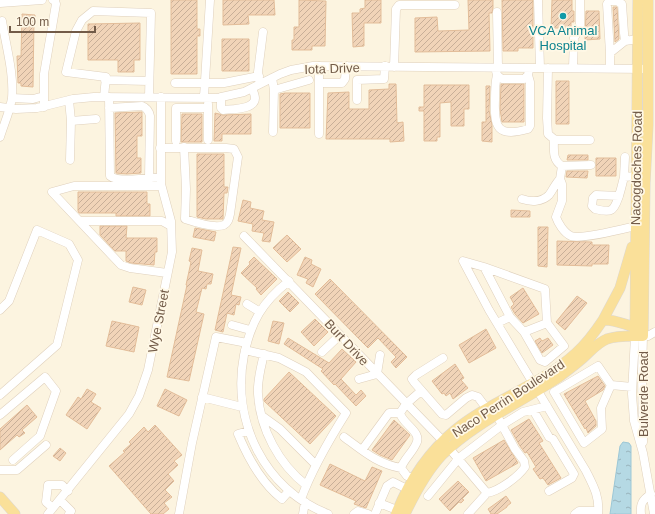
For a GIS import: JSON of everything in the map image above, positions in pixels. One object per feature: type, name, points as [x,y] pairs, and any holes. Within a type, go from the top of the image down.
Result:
[{"type":"main road","name":"Nacogdoches Road","points":[[639,332],[648,125],[643,69],[638,39],[645,1]]},
{"type":"main road","name":"Nacogdoches Road","points":[[639,332],[636,176],[643,69],[645,1]]},
{"type":"main road","name":"Naco Perrin Boulevard","points":[[399,513],[407,489],[420,467],[446,445],[462,437],[536,386],[548,373],[577,352],[596,331],[620,288],[636,231]]},
{"type":"main road","points":[[603,320],[613,320],[639,332]]},
{"type":"main road","name":"Naco Perrin Boulevard","points":[[399,513],[432,468],[456,430],[487,409],[572,367],[596,346],[606,340],[639,332]]},
{"type":"main road","points":[[0,497],[15,514]]},
{"type":"street","points":[[0,3],[42,0]]},
{"type":"street","points":[[44,107],[44,74],[56,4],[53,0]]},
{"type":"street","points":[[208,140],[208,108],[205,83],[210,0]]},
{"type":"street","points":[[538,0],[540,68]]},
{"type":"street","points":[[573,68],[574,38],[580,28],[580,0]]},
{"type":"street","points":[[610,68],[607,4],[609,1],[617,1],[622,4],[626,40]]},
{"type":"street","points":[[394,67],[396,9],[399,5],[455,5]]},
{"type":"street","points":[[149,81],[105,80],[106,78],[66,72],[76,31],[82,20],[93,12],[150,13],[149,97]]},
{"type":"street","points":[[497,12],[495,113],[496,123],[499,128],[503,130],[518,132],[528,129],[530,126],[529,71]]},
{"type":"street","points":[[0,137],[3,119],[10,108],[12,98],[12,83],[2,21]]},
{"type":"street","points":[[221,97],[221,108],[223,110],[248,107],[254,102],[264,32]]},
{"type":"street","points":[[610,53],[626,40],[638,39]]},
{"type":"street","points":[[319,66],[320,134]]},
{"type":"street","name":"Iota Drive","points":[[0,107],[26,109],[44,107],[68,100],[106,94],[133,97],[221,97],[240,93],[257,83],[291,70],[319,66],[385,66],[529,71],[540,68],[643,69]]},
{"type":"street","points":[[319,83],[342,83],[346,79],[346,66]]},
{"type":"street","points":[[356,100],[357,80],[384,79],[385,66]]},
{"type":"street","points":[[548,68],[548,134],[554,139],[590,140]]},
{"type":"street","points":[[272,78],[274,90],[273,132]]},
{"type":"street","points":[[105,80],[109,108],[110,176],[113,179],[160,177]]},
{"type":"street","points":[[274,90],[309,80]]},
{"type":"street","points":[[175,83],[257,83]]},
{"type":"street","points":[[12,98],[33,99],[44,96]]},
{"type":"street","points":[[132,106],[133,97]]},
{"type":"street","name":"Wye Street","points":[[51,511],[129,414],[139,396],[148,370],[172,252],[171,223],[160,177],[161,97]]},
{"type":"street","points":[[194,98],[194,108]]},
{"type":"street","points":[[68,100],[71,120],[70,160]]},
{"type":"street","points":[[109,108],[142,106],[148,109],[150,116],[149,178]]},
{"type":"street","points":[[160,139],[176,140],[176,108],[208,108]]},
{"type":"street","points":[[150,122],[176,117]]},
{"type":"street","points":[[71,120],[96,119]]},
{"type":"street","points":[[554,139],[554,158],[562,166],[591,164]]},
{"type":"street","points":[[184,147],[186,189],[185,219]]},
{"type":"street","points":[[80,221],[162,221],[171,223],[185,219],[195,223],[218,227],[228,222],[238,157],[236,151],[234,149],[216,148],[160,148]]},
{"type":"street","points":[[619,196],[624,177],[625,157]]},
{"type":"street","points":[[562,166],[560,179],[562,184],[562,201],[556,218],[570,236],[582,237],[636,231]]},
{"type":"street","points":[[624,177],[636,176]]},
{"type":"street","points":[[522,199],[534,201],[546,197],[550,194],[560,179]]},
{"type":"street","points":[[161,186],[88,185],[74,186],[52,192],[121,265],[130,268],[167,274]]},
{"type":"street","points":[[0,310],[9,301],[37,230],[69,244],[78,260],[57,345],[1,392]]},
{"type":"street","name":"Burt Drive","points":[[244,236],[459,458],[487,493]]},
{"type":"street","points":[[545,362],[564,346],[547,323],[545,289],[463,261],[489,310],[536,386],[596,490],[598,513],[579,511],[575,514]]},
{"type":"street","points":[[484,267],[510,317],[524,332],[540,360],[545,362],[548,373]]},
{"type":"street","points":[[289,281],[275,292],[264,304],[250,330],[241,376],[242,407],[248,431],[265,464],[289,491],[323,513]]},
{"type":"street","points":[[247,304],[260,312]]},
{"type":"street","points":[[497,323],[510,317]]},
{"type":"street","points":[[524,332],[547,323]]},
{"type":"street","points":[[232,325],[250,330]]},
{"type":"street","points":[[639,332],[655,332]]},
{"type":"street","name":"Bulverde Road","points":[[639,332],[632,387],[634,420],[643,453],[654,514]]},
{"type":"street","name":"Bulverde Road","points":[[639,332],[642,374],[643,453]]},
{"type":"street","points":[[322,352],[340,335]]},
{"type":"street","points":[[180,514],[192,443],[216,337],[279,358],[306,372],[346,413],[306,485],[302,514]]},
{"type":"street","points":[[264,354],[259,378],[258,394],[262,416],[270,439],[278,455],[297,478],[306,485]]},
{"type":"street","points":[[359,379],[377,374],[380,355]]},
{"type":"street","points":[[443,358],[412,379],[421,390],[442,414],[446,415],[466,398],[472,395],[478,397],[487,409]]},
{"type":"street","points":[[598,366],[611,385],[602,408],[602,429],[584,444],[554,392],[598,366]]},
{"type":"street","points":[[0,415],[45,377],[56,391],[40,436],[13,460]]},
{"type":"street","points":[[611,385],[632,387]]},
{"type":"street","points":[[400,413],[406,404],[421,390]]},
{"type":"street","points":[[202,397],[242,407]]},
{"type":"street","points":[[428,496],[459,458],[502,425],[523,412],[547,406]]},
{"type":"street","points":[[534,410],[549,437],[553,439],[574,474],[572,478],[549,491]]},
{"type":"street","points":[[362,450],[389,413],[400,413]]},
{"type":"street","points":[[400,413],[401,417],[417,434],[418,438],[417,444],[401,468]]},
{"type":"street","points":[[468,514],[487,493],[520,474],[525,467],[524,461],[515,449],[496,414]]},
{"type":"street","points":[[262,416],[280,429],[316,465]]},
{"type":"street","points":[[248,431],[238,434],[253,467],[275,494],[282,499],[289,491]]},
{"type":"street","points":[[553,439],[563,432]]},
{"type":"street","points":[[344,437],[376,460],[389,466],[401,468],[407,476],[413,478]]},
{"type":"street","points":[[0,470],[17,470],[46,445]]},
{"type":"street","points":[[568,464],[579,459]]},
{"type":"street","points":[[375,514],[387,486],[390,483],[393,482],[407,489]]},
{"type":"street","points":[[51,511],[46,502],[48,485],[62,485],[68,491]]},
{"type":"street","points":[[641,514],[643,499],[651,494]]},
{"type":"street","points":[[60,500],[71,511],[69,514]]},
{"type":"street","points":[[379,503],[399,513]]},
{"type":"street","points":[[354,514],[358,512],[368,514]]},
{"type":"water","points":[[623,442],[629,443],[631,446],[631,514],[610,514],[620,446]]},
{"type":"building","points":[[171,0],[197,0],[197,29],[200,29],[200,36],[197,36],[197,74],[171,74]]},
{"type":"building","points":[[223,0],[274,0],[275,15],[248,15],[249,24],[223,25]]},
{"type":"building","points":[[299,0],[326,1],[325,46],[312,46],[312,50],[292,50],[294,27],[299,27]]},
{"type":"building","points":[[365,0],[381,0],[381,23],[364,23],[364,46],[353,47],[352,13],[360,13],[360,9],[365,8]]},
{"type":"building","points":[[468,0],[493,0],[492,13],[489,13],[490,51],[415,52],[415,18],[437,17],[438,31],[469,30]]},
{"type":"building","points":[[502,0],[533,0],[533,48],[518,48],[518,51],[503,51]]},
{"type":"building","name":"VCA Animal Hospital","points":[[552,0],[572,0],[574,22],[571,22],[571,28],[551,28]]},
{"type":"building","points":[[613,7],[617,7],[619,39],[615,42]]},
{"type":"building","points":[[586,11],[599,11],[600,39],[585,40]]},
{"type":"building","points":[[22,14],[35,15],[33,87],[21,86],[21,83],[18,83],[17,56],[21,56]]},
{"type":"building","points":[[140,23],[140,60],[134,60],[134,72],[118,72],[118,60],[88,60],[88,24]]},
{"type":"building","points":[[222,39],[249,39],[249,71],[222,71]]},
{"type":"building","points":[[556,81],[569,81],[569,124],[556,124]]},
{"type":"building","points":[[389,84],[396,84],[397,123],[403,122],[404,141],[390,142],[390,139],[326,139],[328,93],[349,92],[349,109],[369,109],[369,90],[389,89]]},
{"type":"building","points":[[501,84],[524,84],[524,122],[502,122],[500,109]]},
{"type":"building","points":[[424,85],[469,85],[469,109],[464,109],[464,126],[451,126],[451,102],[440,103],[440,137],[437,137],[437,141],[424,141],[424,111],[419,111],[419,107],[424,107]]},
{"type":"building","points":[[486,86],[490,86],[489,110],[492,125],[492,142],[482,141],[482,122],[486,122]]},
{"type":"building","points":[[310,93],[310,128],[280,128],[280,94]]},
{"type":"building","points":[[142,112],[142,136],[137,136],[137,158],[141,158],[141,173],[116,173],[115,113]]},
{"type":"building","points":[[215,113],[223,115],[251,114],[251,134],[222,134],[222,141],[214,141]]},
{"type":"building","points":[[182,114],[202,114],[202,142],[181,142]]},
{"type":"building","points":[[197,154],[224,154],[224,187],[228,187],[227,193],[224,193],[223,219],[206,219],[197,217]]},
{"type":"building","points":[[568,155],[588,155],[588,160],[567,160]]},
{"type":"building","points":[[596,158],[616,158],[616,176],[596,176]]},
{"type":"building","points":[[567,171],[588,171],[587,178],[566,177]]},
{"type":"building","points":[[78,192],[147,192],[147,204],[150,204],[150,216],[116,216],[116,213],[79,213]]},
{"type":"building","points":[[243,200],[251,202],[250,208],[264,211],[262,220],[274,222],[270,242],[262,241],[264,233],[252,231],[253,224],[238,221]]},
{"type":"building","points":[[511,210],[530,211],[530,217],[511,217]]},
{"type":"building","points":[[100,226],[127,226],[126,238],[157,238],[157,252],[155,252],[154,265],[131,263],[126,261],[126,251],[115,251],[100,235]]},
{"type":"building","points":[[538,227],[548,227],[547,267],[538,266]]},
{"type":"building","points":[[195,228],[216,232],[214,241],[193,237]]},
{"type":"building","points":[[287,235],[301,249],[287,262],[273,248]]},
{"type":"building","points":[[557,241],[592,242],[592,245],[609,245],[608,264],[592,264],[592,266],[557,265]]},
{"type":"building","points":[[233,247],[241,248],[231,295],[241,297],[239,305],[236,304],[234,315],[227,313],[223,332],[215,330]]},
{"type":"building","points":[[192,248],[202,250],[198,271],[213,274],[211,284],[207,284],[206,289],[202,288],[196,312],[204,314],[189,381],[167,377],[187,285],[191,262],[189,261]]},
{"type":"building","points":[[254,257],[277,279],[261,295],[256,289],[257,288],[241,273],[250,264],[249,262]]},
{"type":"building","points":[[305,257],[312,260],[311,264],[321,269],[313,287],[306,283],[308,279],[297,275]]},
{"type":"building","points":[[330,279],[407,357],[396,368],[391,362],[396,357],[378,338],[368,348],[315,294]]},
{"type":"building","points":[[133,287],[146,290],[142,305],[129,302]]},
{"type":"building","points":[[523,288],[539,314],[523,323],[511,307],[514,304],[510,297]]},
{"type":"building","points":[[288,292],[299,303],[290,312],[279,301]]},
{"type":"building","points":[[577,296],[587,303],[565,330],[556,322]]},
{"type":"building","points":[[315,319],[328,332],[314,346],[301,332]]},
{"type":"building","points":[[112,321],[139,327],[134,352],[106,346]]},
{"type":"building","points":[[273,321],[284,323],[279,344],[268,341]]},
{"type":"building","points":[[486,329],[496,348],[469,363],[459,345]]},
{"type":"building","points":[[288,338],[329,363],[342,349],[356,362],[341,379],[356,395],[361,390],[366,396],[356,406],[321,371],[323,369],[284,344]]},
{"type":"building","points":[[540,338],[542,341],[548,338],[553,345],[542,353],[535,341]]},
{"type":"building","points":[[455,364],[464,378],[461,380],[468,388],[453,399],[450,393],[446,396],[444,393],[442,394],[432,381]]},
{"type":"building","points":[[289,372],[336,416],[310,444],[264,401],[264,399]]},
{"type":"building","points":[[598,376],[605,386],[603,390],[585,401],[596,421],[596,426],[588,433],[564,394]]},
{"type":"building","points":[[87,389],[96,394],[91,402],[101,408],[87,429],[66,415],[78,397],[81,399]]},
{"type":"building","points":[[165,389],[187,400],[179,416],[157,406]]},
{"type":"building","points":[[27,405],[37,417],[22,430],[25,433],[19,437],[17,435],[0,450],[0,429]]},
{"type":"building","points":[[529,419],[543,441],[539,443],[561,478],[548,485],[543,478],[540,479],[533,469],[536,467],[527,452],[525,453],[520,446],[511,430]]},
{"type":"building","points":[[394,420],[410,435],[392,460],[372,450]]},
{"type":"building","points":[[155,425],[182,455],[174,461],[178,465],[168,474],[174,481],[165,490],[172,497],[164,503],[169,509],[163,514],[151,514],[109,466],[125,452],[123,451],[131,444],[129,442],[144,427],[148,432]]},
{"type":"building","points":[[504,440],[518,463],[486,481],[473,458]]},
{"type":"building","points":[[60,448],[66,453],[60,461],[53,456]]},
{"type":"building","points":[[330,464],[365,481],[372,467],[382,471],[366,508],[354,504],[356,501],[320,485]]},
{"type":"building","points":[[458,481],[469,492],[462,499],[464,500],[461,503],[459,502],[450,511],[439,499]]},
{"type":"building","points":[[506,496],[511,503],[497,514],[491,514],[488,509]]},
{"type":"waterway","points":[[648,417],[648,425]]},
{"type":"place","name":"VCA Animal Hospital","points":[[563,16]]}]
